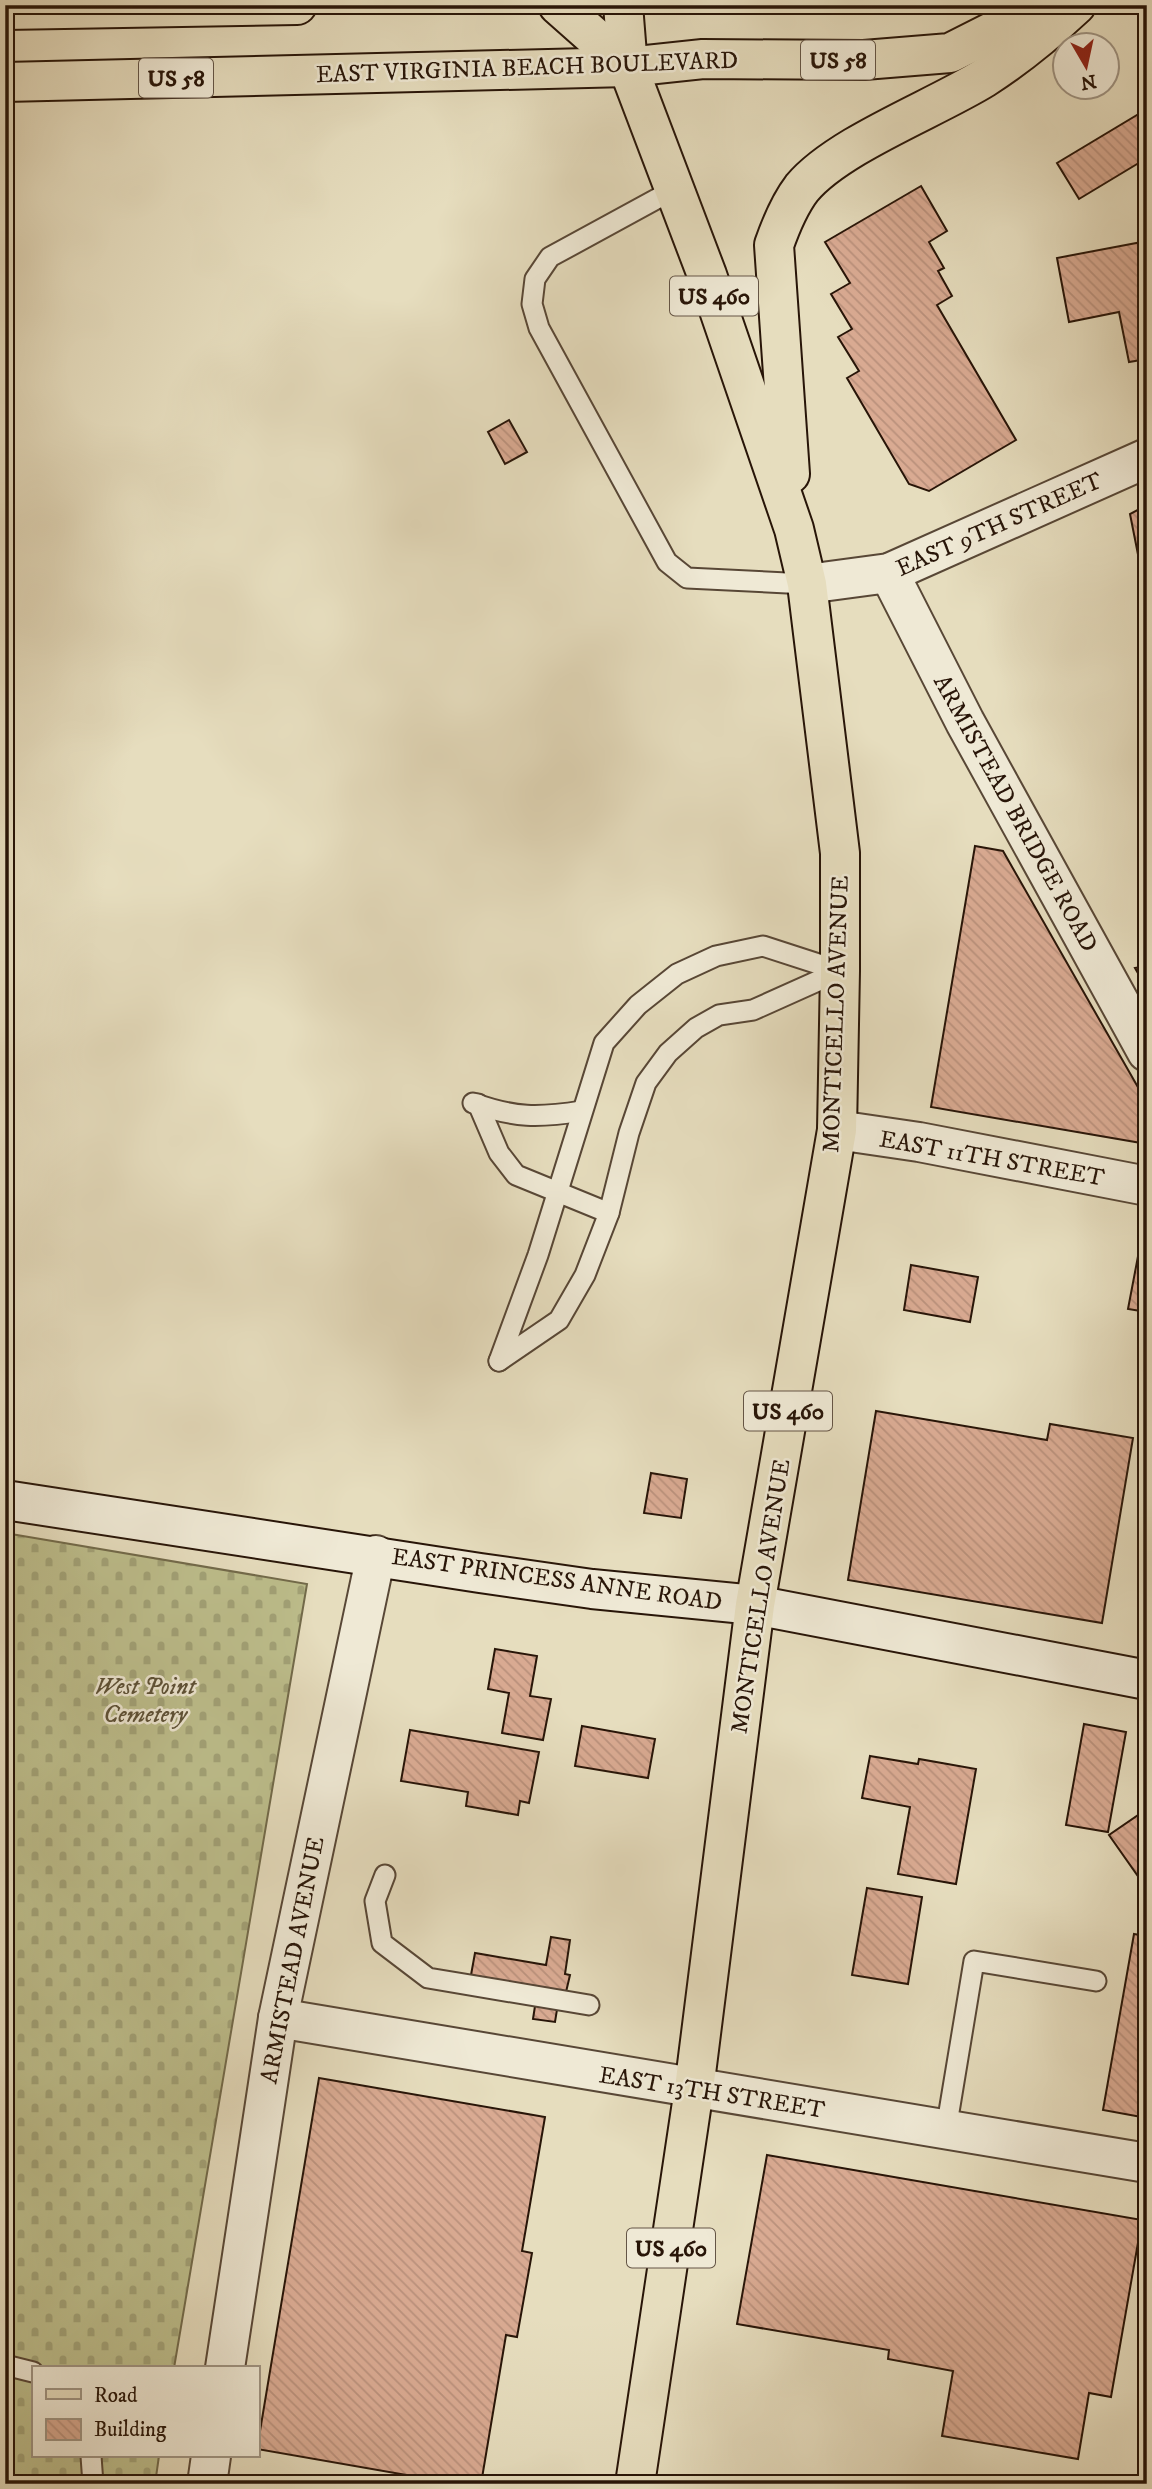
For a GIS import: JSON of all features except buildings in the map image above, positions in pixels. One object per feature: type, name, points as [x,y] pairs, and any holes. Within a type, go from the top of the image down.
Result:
[{"type":"main road","points":[[5,10],[297,5]]},
{"type":"main road","name":"MONTICELLO AVENUE","points":[[558,5],[628,67]]},
{"type":"main road","name":"MONTICELLO AVENUE","points":[[623,5],[628,67],[707,275],[794,528],[807,584],[839,853],[840,971],[837,1130],[755,1605],[694,2090],[635,2484]]},
{"type":"main road","points":[[794,528],[774,245],[785,215],[803,188],[829,164],[985,77],[1047,32],[1076,5]]},
{"type":"main road","name":"EAST VIRGINIA BEACH BOULEVARD","points":[[5,82],[628,67],[703,60],[864,60],[950,53],[1032,6]]},
{"type":"street","name":"EAST 9TH STREET","points":[[807,584],[889,573],[1147,458]]},
{"type":"street","name":"ARMISTEAD BRIDGE ROAD","points":[[889,573],[965,722],[1147,1052]]},
{"type":"street","name":"EAST 11TH STREET","points":[[837,1130],[919,1142],[1147,1186]]},
{"type":"street","name":"EAST PRINCESS ANNE ROAD","points":[[5,1500],[592,1589],[755,1605],[1147,1680]]},
{"type":"street","name":"ARMISTEAD AVENUE","points":[[225,2366],[278,2018],[376,1555]]},
{"type":"street","name":"EAST 13TH STREET","points":[[278,2018],[1147,2164]]},
{"type":"street","points":[[208,2484],[211,2458]]},
{"type":"lane","points":[[673,190],[550,257],[535,279],[532,304],[539,328],[667,562],[687,578],[807,584]]},
{"type":"lane","points":[[764,946],[840,971],[753,1010],[719,1015],[696,1028],[668,1053],[646,1083],[629,1133],[609,1213],[584,1275],[559,1320],[499,1361],[558,1191],[604,1043],[638,1004],[677,974],[716,956],[764,946]]},
{"type":"lane","points":[[582,1111],[540,1118],[503,1114],[476,1103],[499,1153],[516,1175],[609,1213]]},
{"type":"lane","points":[[385,1875],[375,1901],[382,1943],[428,1978],[589,2005]]},
{"type":"lane","points":[[946,2130],[974,1961],[1096,1981]]},
{"type":"lane","points":[[5,2365],[32,2372]]},
{"type":"lane","points":[[91,2458],[93,2484]]},
{"type":"green space","name":"West Point Cemetery","points":[[5,1533],[307,1584],[174,2366],[32,2366],[32,2458],[159,2458],[155,2484],[5,2484]]}]
